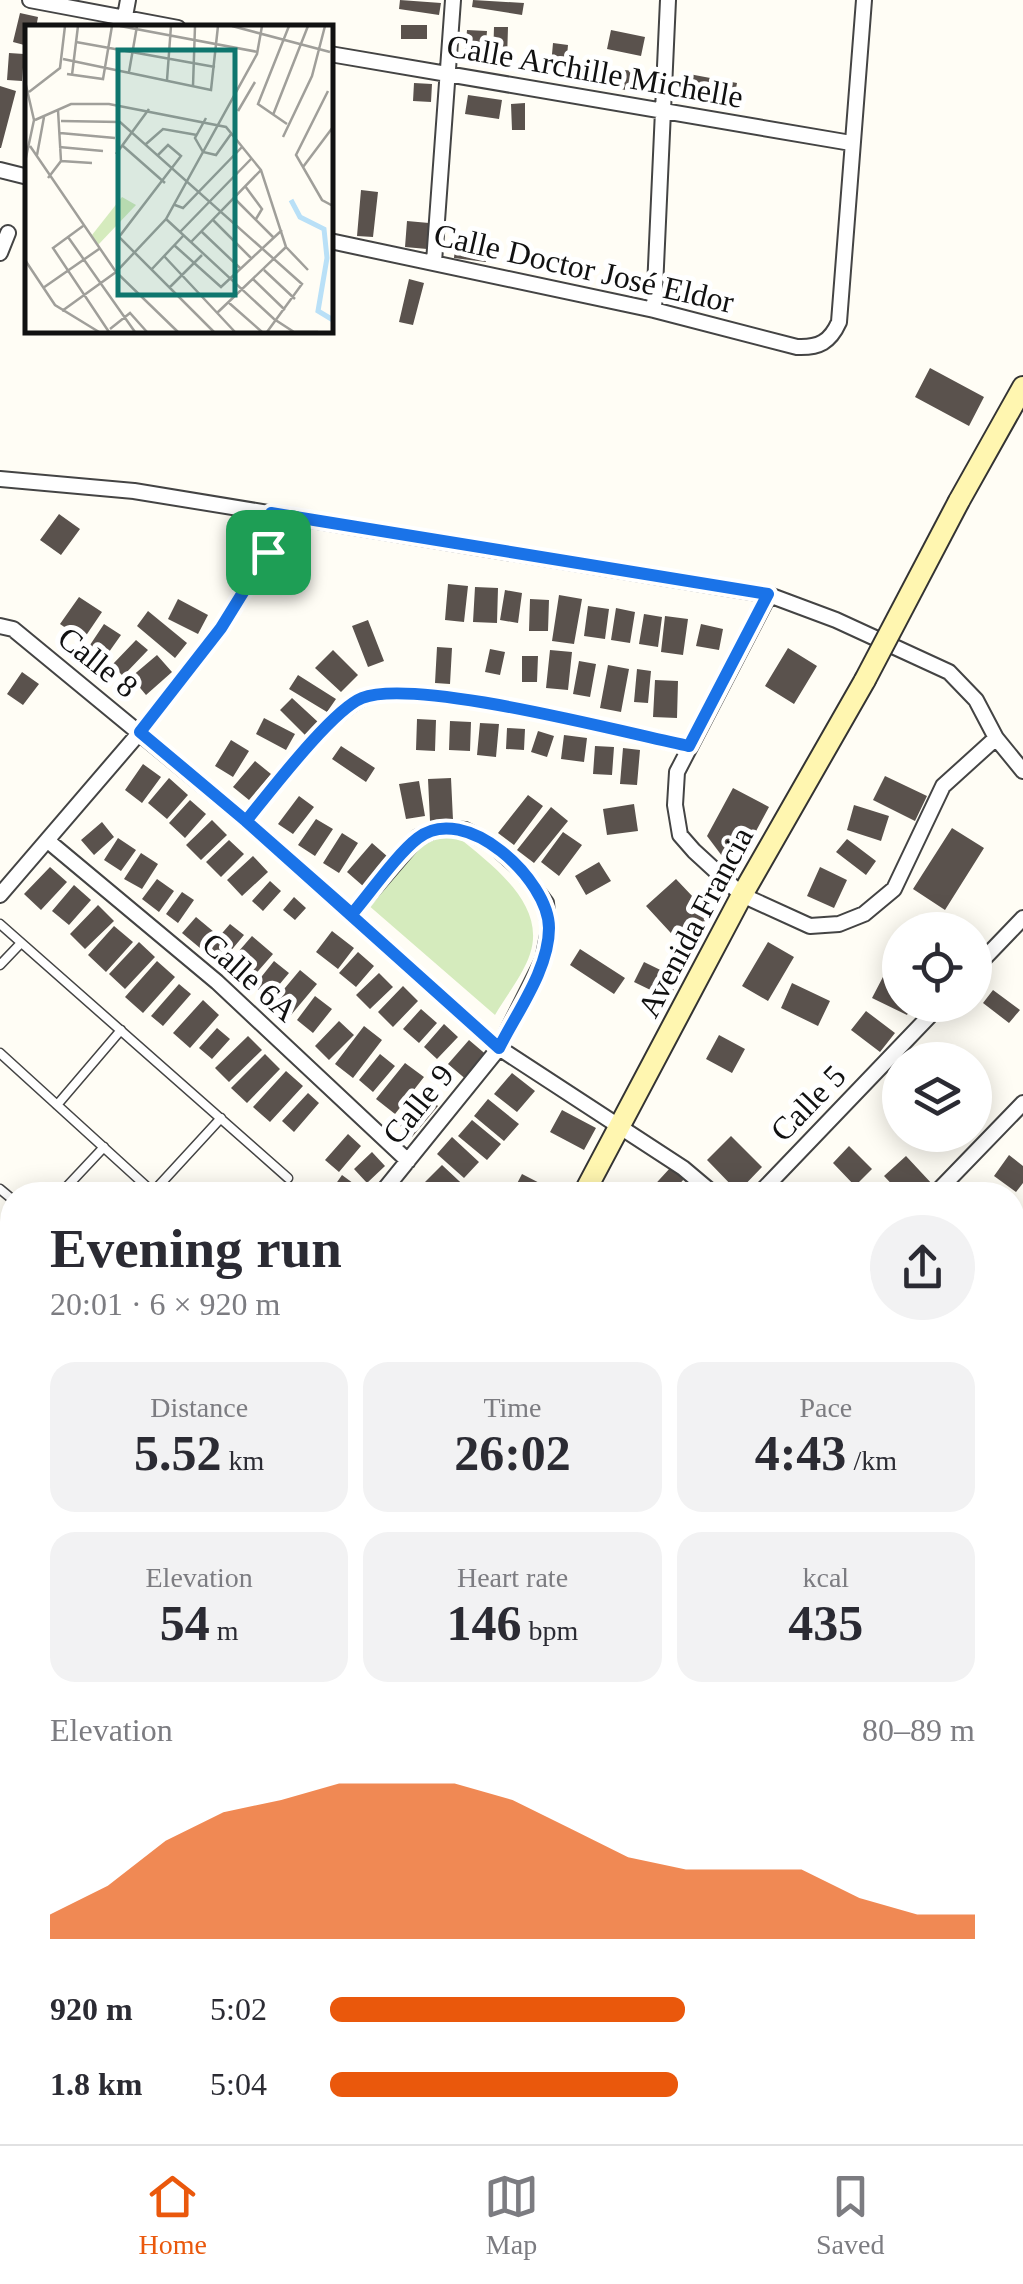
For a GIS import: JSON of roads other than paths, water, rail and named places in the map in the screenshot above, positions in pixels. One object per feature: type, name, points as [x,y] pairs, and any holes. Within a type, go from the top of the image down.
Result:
[{"type":"main road","name":"Avenida Francia","points":[[590,1182],[742,895],[865,680],[1023,387]]},
{"type":"street","points":[[30,0],[124,23],[128,0]]},
{"type":"street","points":[[434,262],[452,0]]},
{"type":"street","points":[[654,310],[668,0]]},
{"type":"street","points":[[851,143],[864,0]]},
{"type":"street","name":"Calle Archille Michelle","points":[[332,54],[851,143]]},
{"type":"street","name":"Calle Doctor José Eldor","points":[[332,240],[812,348],[826,343],[839,322],[851,143]]},
{"type":"street","points":[[0,170],[25,175]]},
{"type":"street","points":[[0,253],[8,232]]},
{"type":"street","points":[[0,479],[134,492],[768,594],[836,620],[949,672],[976,700],[996,738],[1023,771]]},
{"type":"street","points":[[0,895],[140,732],[221,628],[268,552],[271,513]]},
{"type":"street","points":[[768,594],[676,772],[680,835],[742,895],[810,926],[839,924],[864,914],[894,889],[943,786],[996,738]]},
{"type":"street","name":"Calle 8","points":[[0,626],[13,628],[246,821],[499,1048],[700,1182]]},
{"type":"street","points":[[246,821],[345,709],[362,698],[391,692],[484,704],[689,746]]},
{"type":"street","name":"Calle 9","points":[[352,914],[418,837],[440,828],[464,830],[493,845],[522,871],[546,903],[549,930],[543,960],[499,1048],[391,1182]]},
{"type":"street","name":"Calle 6A","points":[[48,840],[217,982],[408,1161]]},
{"type":"street","points":[[992,950],[1023,918]]},
{"type":"street","name":"Calle 5","points":[[770,1182],[924,1022]]},
{"type":"street","points":[[947,1182],[1023,1103]]},
{"type":"lane","points":[[0,924],[288,1178]]},
{"type":"lane","points":[[0,965],[21,943]]},
{"type":"lane","points":[[57,1105],[121,1030]]},
{"type":"lane","points":[[0,1053],[142,1182]]},
{"type":"lane","points":[[165,1182],[221,1118]]},
{"type":"lane","points":[[71,1182],[104,1147]]}]
